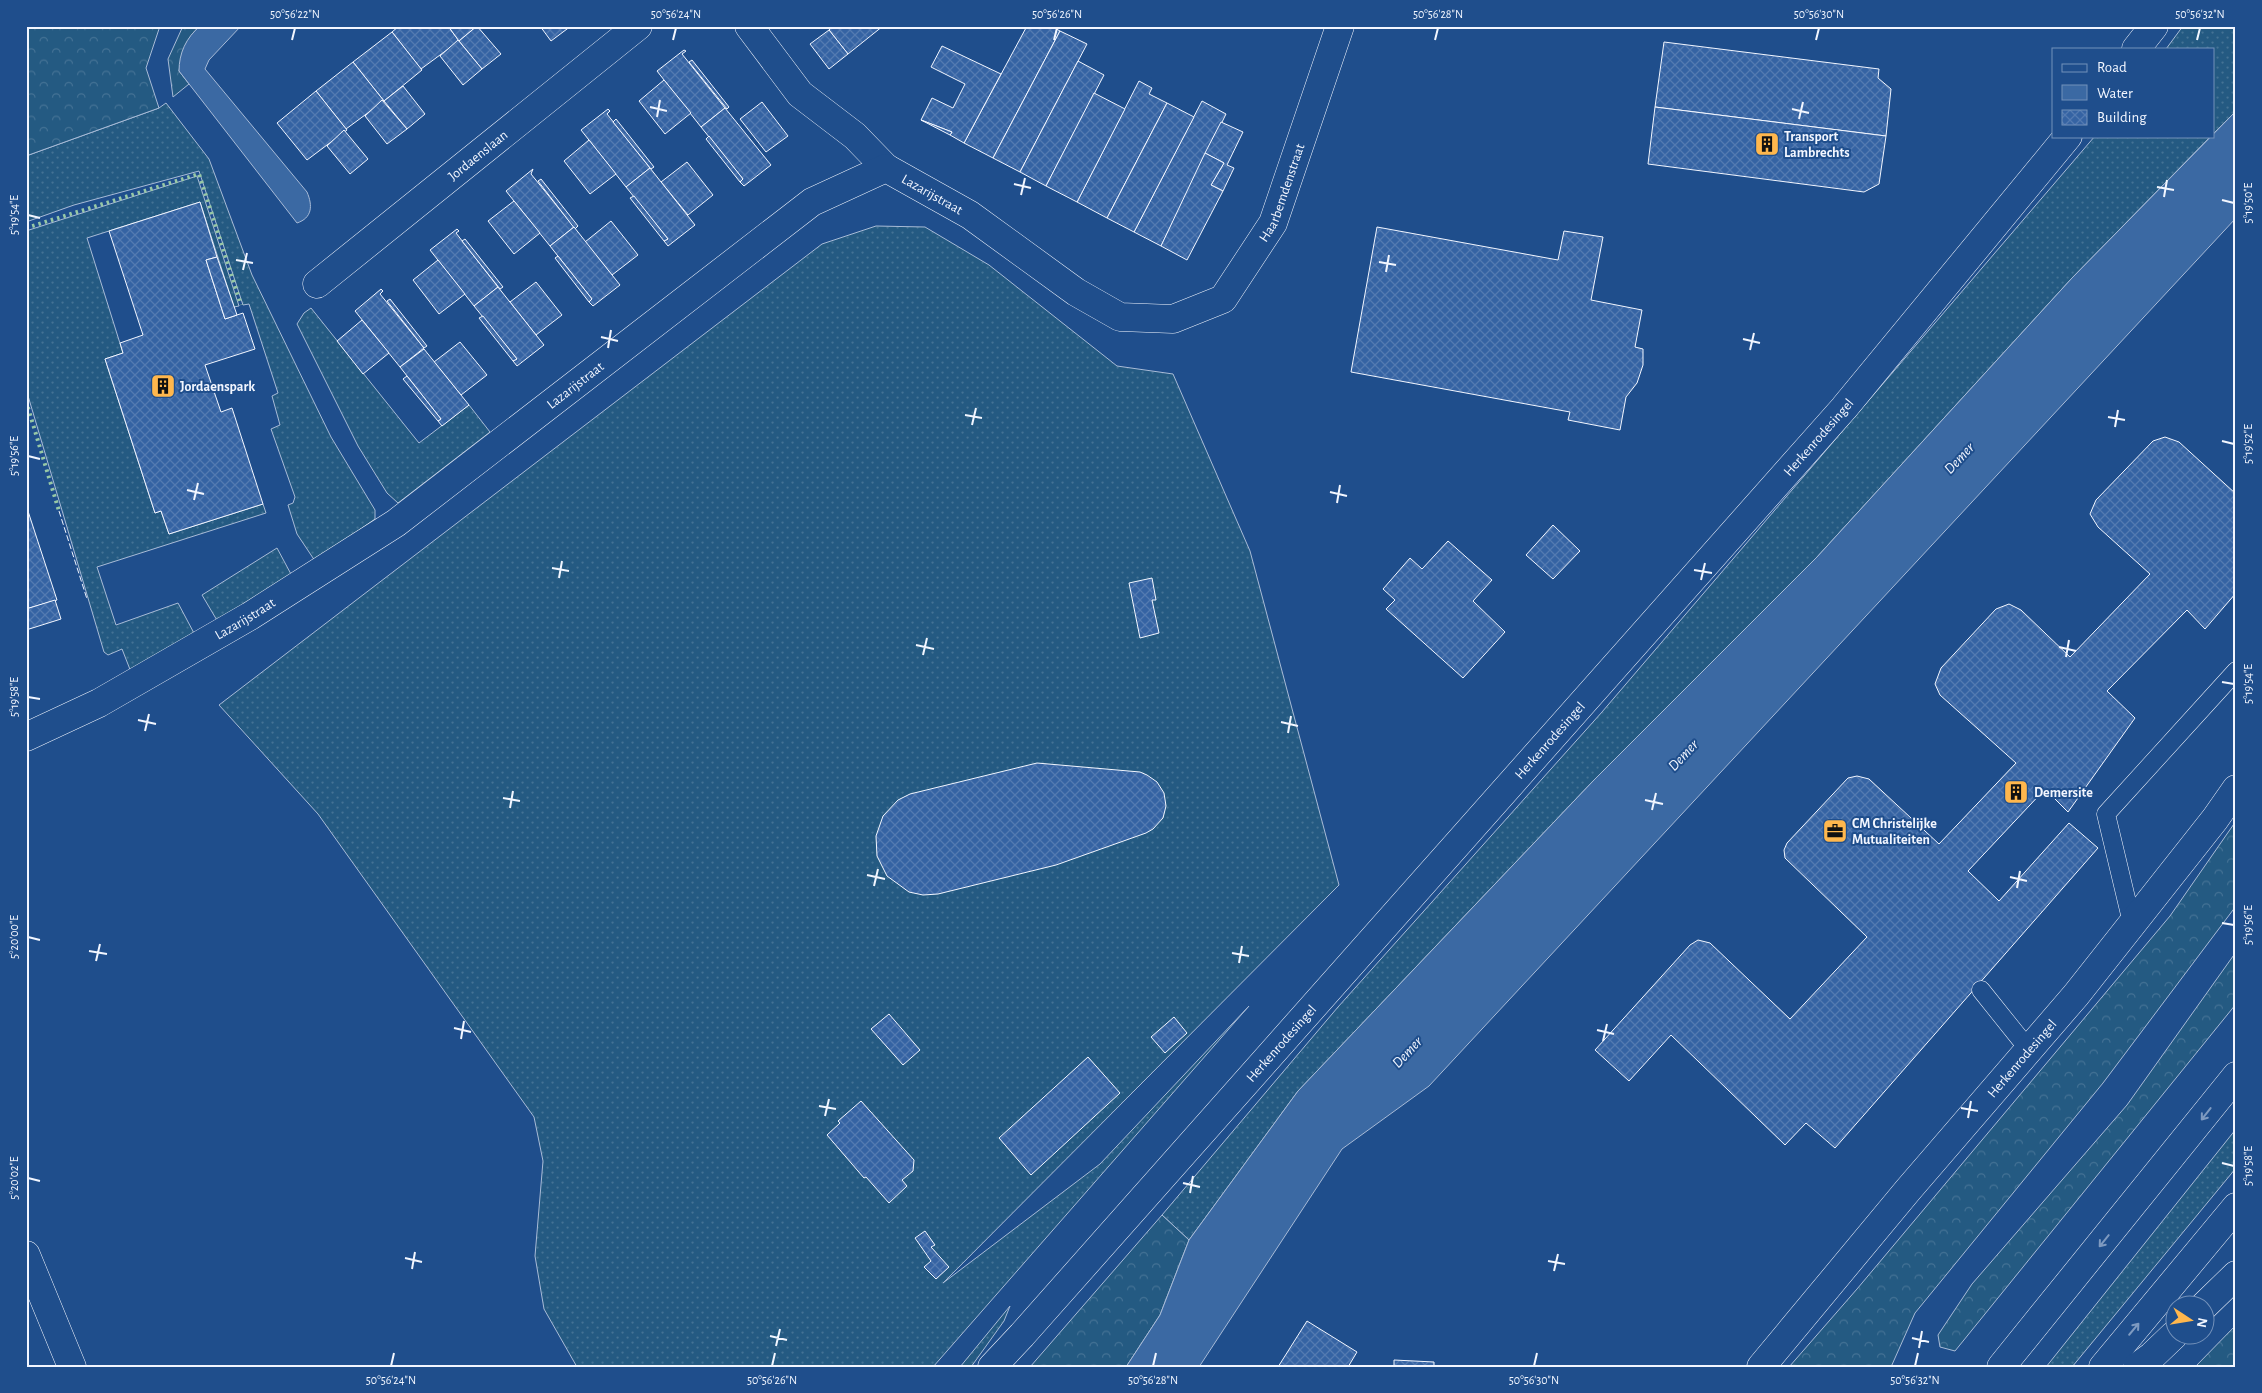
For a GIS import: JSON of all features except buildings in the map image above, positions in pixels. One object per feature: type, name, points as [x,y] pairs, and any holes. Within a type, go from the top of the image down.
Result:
[{"type":"main road","name":"Jordaenslaan","points":[[317,284],[638,26]]},
{"type":"main road","points":[[749,26],[800,94],[856,136],[886,168]]},
{"type":"main road","name":"Haarbemdenstraat","points":[[1173,319],[1223,299],[1273,223],[1340,26]]},
{"type":"main road","points":[[2137,48],[2154,26]]},
{"type":"main road","name":"Herkenrodesingel","points":[[992,1367],[1844,408],[2066,138]]},
{"type":"main road","name":"Lazarijstraat","points":[[26,737],[98,703],[250,616],[396,523],[812,202],[886,168],[970,215],[1076,292],[1120,317],[1173,319]]},
{"type":"main road","name":"Herkenrodesingel","points":[[1761,1367],[1908,1190],[2076,995],[2215,819],[2236,789]]},
{"type":"main road","points":[[2001,1367],[2236,1076]]},
{"type":"main road","points":[[2103,1367],[2236,1207]]},
{"type":"main road","points":[[26,1255],[72,1367]]},
{"type":"main road","points":[[2214,1296],[2236,1275]]},
{"type":"main road","name":"Herkenrodesingel","points":[[1005,1367],[1022,1335]]},
{"type":"main road","points":[[2137,1367],[2164,1345]]},
{"type":"lane","points":[[2132,923],[2106,814],[2236,671]]},
{"type":"lane","points":[[1981,990],[2029,1050]]},
{"type":"green space","points":[[26,26],[160,26],[146,68],[159,108],[26,156]]},
{"type":"green space","points":[[183,26],[200,26],[188,41],[180,64],[179,71],[189,84],[173,97],[168,59]]},
{"type":"green space","points":[[2183,26],[2236,26],[2236,111],[2214,133],[2214,48],[2167,48]]},
{"type":"green space","points":[[166,103],[209,159],[252,275],[331,437],[375,510],[375,519],[315,561],[297,534],[288,505],[293,503],[295,497],[271,429],[280,425],[272,396],[278,393],[249,304],[243,305],[199,171],[74,205],[26,222],[26,156],[159,108]]},
{"type":"green space","points":[[2093,138],[2209,138],[2072,278],[1817,557],[1594,780],[1298,1091],[1189,1240],[1162,1215],[1338,1007],[1602,712]]},
{"type":"green space","points":[[197,176],[239,306],[234,307],[200,202],[87,238],[123,353],[105,359],[155,513],[161,511],[169,534],[263,504],[266,513],[97,567],[116,625],[178,603],[195,635],[131,672],[122,649],[108,655],[104,652],[26,389],[26,231]]},
{"type":"green space","points":[[876,226],[925,227],[989,265],[1117,366],[1173,374],[1250,551],[1339,885],[943,1283],[1100,1164],[1249,1006],[933,1367],[577,1367],[544,1309],[535,1256],[543,1161],[534,1117],[318,814],[219,705],[822,244]]},
{"type":"green space","points":[[311,308],[419,443],[469,405],[490,432],[398,503],[387,493],[358,446],[297,324],[304,313]]},
{"type":"green space","points":[[277,548],[292,576],[218,622],[202,595]]},
{"type":"green space","points":[[2236,821],[2236,906],[2103,1083],[1915,1313],[1891,1367],[1789,1367],[1857,1289],[2170,916]]},
{"type":"green space","points":[[2236,952],[2236,1004],[1955,1351],[1940,1347],[1938,1335],[1972,1284],[2127,1105]]},
{"type":"green space","points":[[2236,1129],[2236,1168],[2072,1367],[2046,1367]]},
{"type":"green space","points":[[1162,1215],[1189,1240],[1160,1315],[1126,1367],[1030,1367]]},
{"type":"green space","points":[[1010,1306],[1004,1321],[971,1367],[960,1367]]},
{"type":"green space","points":[[2236,1325],[2236,1367],[2195,1367]]},
{"type":"water","points":[[200,26],[241,26],[209,60],[205,69],[307,192],[310,211],[302,221],[297,223],[179,71],[180,58],[184,46]]},
{"type":"water","name":"Demer","points":[[2236,111],[2236,218],[1429,1086],[1342,1149],[1199,1367],[1126,1367],[1160,1315],[1189,1240],[1298,1091],[1594,780],[1817,557],[2072,278],[2209,138],[2214,138],[2214,133]]},
{"type":"hedge","points":[[26,228],[199,174],[241,305]]},
{"type":"hedge","points":[[26,401],[59,511]]},
{"type":"fence","points":[[59,511],[87,599]]},
{"type":"place","name":"Transport Lambrechts","points":[[1767,144]]},
{"type":"place","name":"Jordaenspark","points":[[163,386]]},
{"type":"place","name":"Demersite","points":[[2016,792]]},
{"type":"place","name":"CM Christelijke Mutualiteiten","points":[[1835,831]]}]
